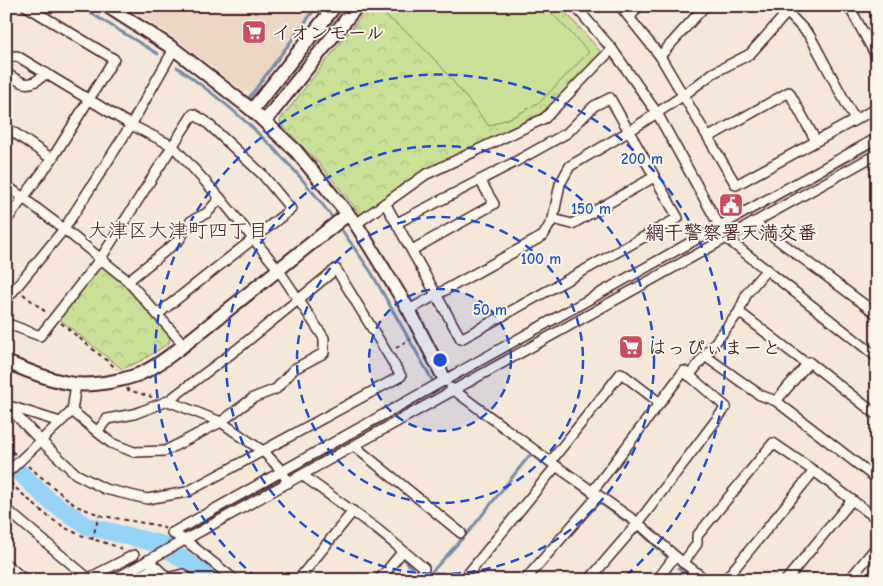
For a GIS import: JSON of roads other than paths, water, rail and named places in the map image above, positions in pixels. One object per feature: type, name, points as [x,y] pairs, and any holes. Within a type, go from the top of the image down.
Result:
[{"type":"street","points":[[6,222],[52,159],[114,59],[26,6]]},
{"type":"street","points":[[107,6],[174,49],[252,110],[296,151],[352,219],[409,310],[450,385],[554,464],[638,523],[683,563],[706,580]]},
{"type":"street","points":[[252,110],[335,6]]},
{"type":"street","points":[[265,121],[357,6]]},
{"type":"street","points":[[575,6],[612,49],[657,113],[726,238],[768,269],[877,357]]},
{"type":"street","points":[[620,6],[660,56],[736,185],[877,108]]},
{"type":"street","points":[[630,17],[639,6]]},
{"type":"street","points":[[660,56],[705,6]]},
{"type":"street","points":[[858,6],[851,10],[874,52],[877,51]]},
{"type":"street","points":[[409,310],[543,236],[553,219],[560,184],[570,166],[628,132],[684,95],[712,73],[750,54],[790,9],[810,36],[855,120]]},
{"type":"street","points":[[6,300],[64,229],[131,125],[174,49]]},
{"type":"street","points":[[6,362],[76,384],[100,383],[136,376],[159,364],[278,269],[352,219],[385,203],[425,175],[545,118],[612,49]]},
{"type":"street","points":[[6,57],[17,56],[131,125],[173,146],[220,198],[278,269],[300,299],[324,338],[324,353],[294,369],[276,389],[253,398],[221,422],[166,451],[134,452],[111,443],[72,411]]},
{"type":"street","points":[[6,73],[25,84],[34,84],[46,73]]},
{"type":"street","points":[[709,137],[789,92],[816,141]]},
{"type":"street","points":[[385,203],[461,339],[678,218],[610,98],[594,106],[567,133],[397,223]]},
{"type":"street","points":[[6,323],[40,336],[101,258],[193,114],[205,121],[262,174],[291,209],[158,314]]},
{"type":"street","points":[[6,127],[52,159]]},
{"type":"street","points":[[113,580],[354,446],[450,385],[720,226],[877,138]]},
{"type":"street","points":[[235,580],[185,540],[172,533],[282,472],[726,238],[877,154]]},
{"type":"street","points":[[553,219],[572,224],[654,177]]},
{"type":"street","points":[[412,250],[494,204],[480,180]]},
{"type":"street","points":[[6,185],[128,281],[184,345]]},
{"type":"street","points":[[128,281],[179,240],[191,221],[207,213],[220,198]]},
{"type":"street","points":[[754,222],[877,314]]},
{"type":"street","points":[[6,405],[76,474],[105,489],[147,499],[187,492],[264,452],[401,376],[336,269],[168,401],[134,414],[107,419],[97,432]]},
{"type":"street","points":[[689,376],[739,312],[747,293],[768,269]]},
{"type":"street","points":[[739,312],[807,364],[809,362],[877,415]]},
{"type":"street","points":[[705,356],[760,395],[776,401],[877,479]]},
{"type":"street","points":[[776,401],[807,364]]},
{"type":"street","points":[[525,580],[595,494],[684,371],[726,407],[638,523],[589,580]]},
{"type":"street","points":[[464,580],[554,464],[621,373],[660,403]]},
{"type":"street","points":[[6,474],[72,411],[76,384]]},
{"type":"street","points":[[168,401],[221,422],[264,452],[282,472],[288,483]]},
{"type":"street","points":[[6,405],[60,422]]},
{"type":"street","points":[[683,563],[697,544],[697,536],[773,443],[814,471],[877,519]]},
{"type":"street","points":[[354,446],[460,533]]},
{"type":"street","points":[[725,580],[814,471]]},
{"type":"street","points":[[302,475],[404,550],[424,568],[422,579]]},
{"type":"street","points":[[786,580],[852,500]]},
{"type":"street","points":[[6,509],[86,579],[134,555]]},
{"type":"street","points":[[298,580],[353,511]]},
{"type":"street","points":[[849,580],[877,546]]},
{"type":"street","points":[[379,580],[404,550]]},
{"type":"street","points":[[656,580],[675,556]]},
{"type":"street","points":[[148,560],[169,579],[183,574],[191,580]]},
{"type":"street","points":[[6,564],[26,580]]},
{"type":"street","points":[[133,580],[155,567]]},
{"type":"waterway","points":[[79,6],[158,54]]},
{"type":"waterway","points":[[246,102],[317,6]]},
{"type":"waterway","points":[[177,67],[264,138],[301,178],[335,221]]},
{"type":"waterway","points":[[623,285],[877,144]]},
{"type":"waterway","points":[[339,226],[371,272],[435,385]]},
{"type":"waterway","points":[[160,544],[185,532],[607,294]]},
{"type":"waterway","points":[[405,560],[418,575],[428,576],[471,529],[529,456],[534,456],[551,468]]},
{"type":"waterway","points":[[6,460],[50,501],[87,526],[160,544],[214,580]]},
{"type":"waterway","points":[[303,481],[344,511]]},
{"type":"waterway","points":[[574,484],[590,496]]},
{"type":"waterway","points":[[599,502],[631,525]]},
{"type":"waterway","points":[[362,524],[393,548]]},
{"type":"waterway","points":[[640,532],[666,556]]},
{"type":"waterway","points":[[678,568],[697,580]]},
{"type":"place","name":"イオンモール","points":[[254,32]]},
{"type":"place","name":"網干警察署天満交番","points":[[731,205]]},
{"type":"place","name":"はっぴぃまーと","points":[[631,347]]},
{"type":"district","name":"大津区大津町四丁目","points":[[178,230]]}]
